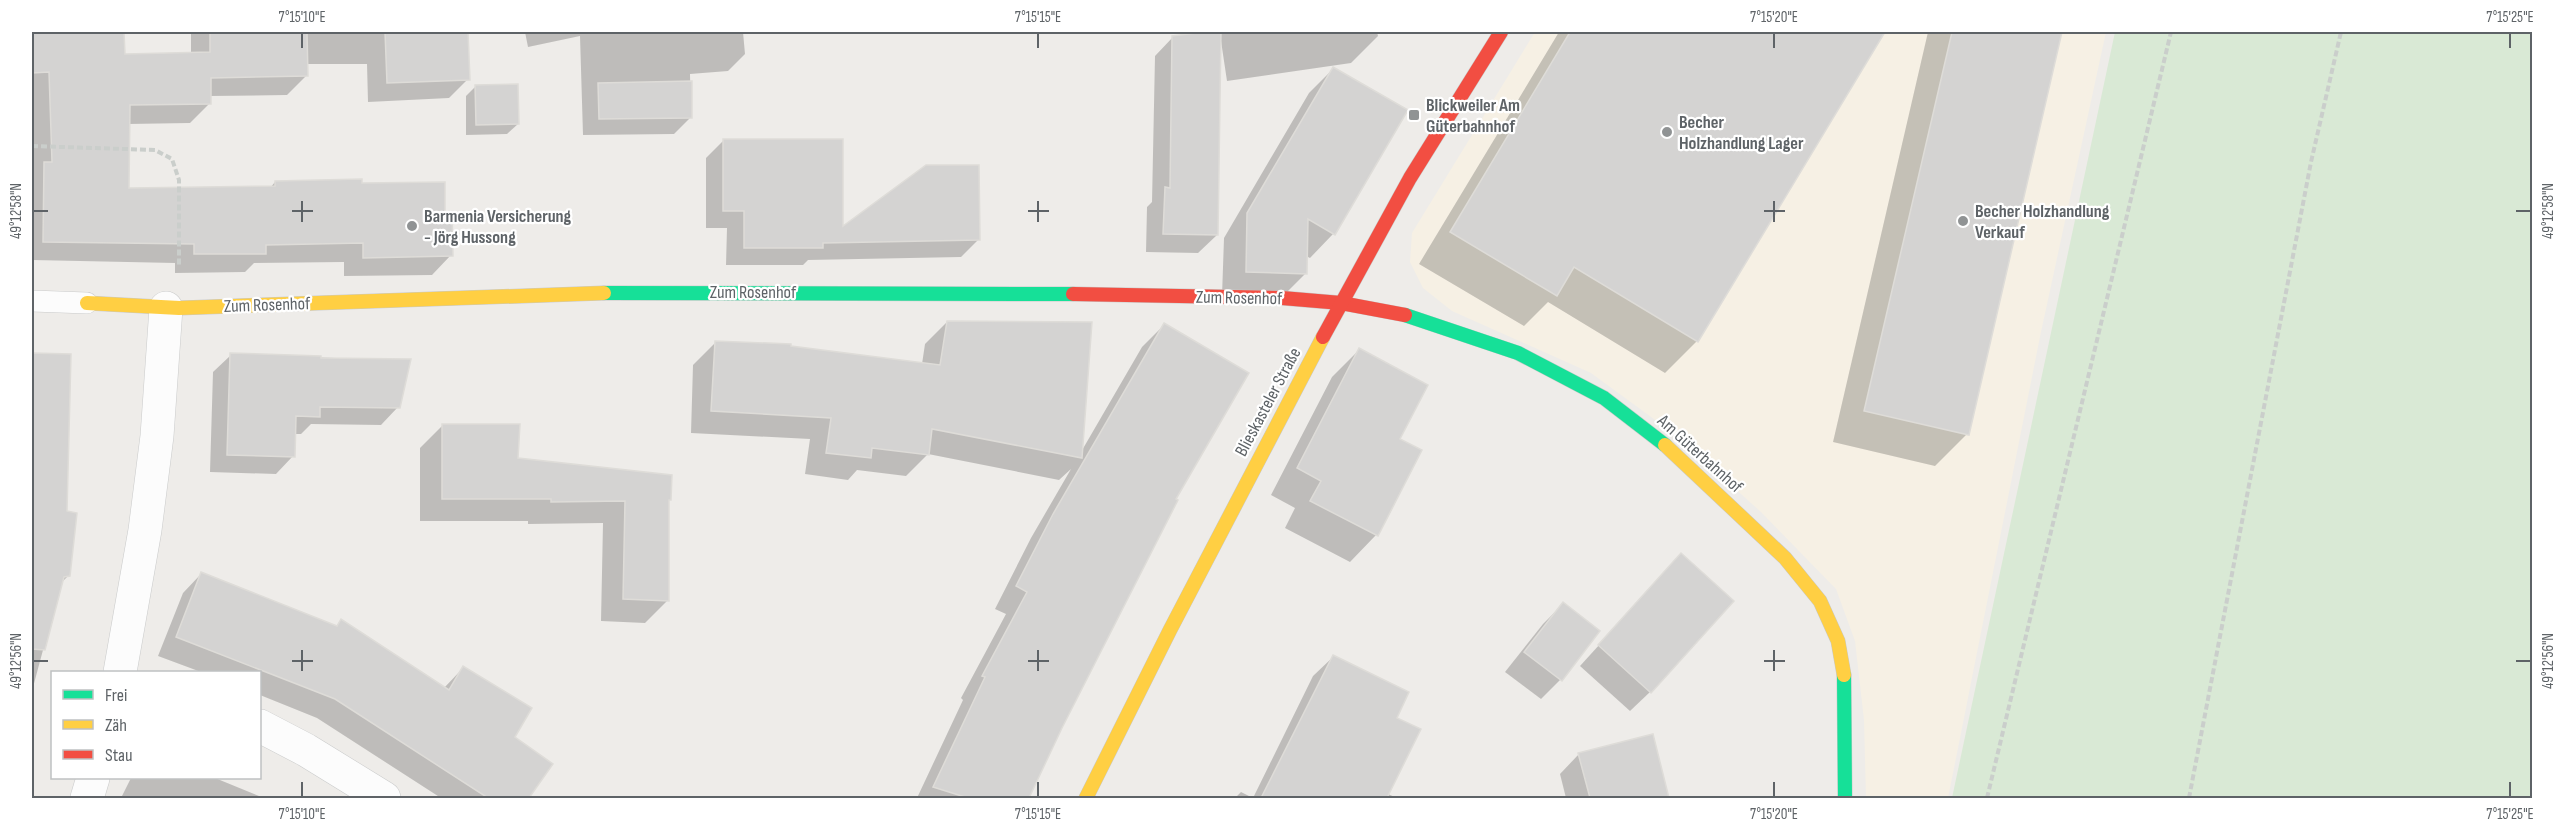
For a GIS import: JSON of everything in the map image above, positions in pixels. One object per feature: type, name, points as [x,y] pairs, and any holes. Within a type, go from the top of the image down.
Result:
[{"type":"street","name":"Blieskasteler Straße","points":[[1086,798],[1170,630],[1341,303],[1410,178],[1495,34]]},
{"type":"street","name":"Zum Rosenhof","points":[[87,303],[172,308],[636,292],[1088,294],[1282,298],[1341,303]]},
{"type":"street","name":"Am Güterbahnhof","points":[[1341,303],[1403,314],[1518,353],[1604,398],[1659,439],[1785,558],[1820,601],[1838,641],[1845,684],[1845,798]]},
{"type":"street","points":[[128,670],[172,308]]},
{"type":"street","points":[[261,727],[306,750],[384,798]]},
{"type":"street","points":[[87,798],[92,779]]},
{"type":"lane","points":[[32,301],[87,303]]},
{"type":"path","points":[[1987,798],[2171,32]]},
{"type":"path","points":[[2189,798],[2307,186],[2341,32]]},
{"type":"path","points":[[32,146],[155,150],[172,159],[179,180],[172,308]]},
{"type":"shaded area","points":[[1535,32],[2106,32],[2041,332],[1948,798],[1866,798],[1864,720],[1855,641],[1836,589],[1761,512],[1673,433],[1591,373],[1452,311],[1423,288],[1410,262],[1412,233]]},
{"type":"green space","points":[[2115,32],[2532,32],[2532,798],[1952,798]]},
{"type":"building","points":[[32,32],[124,32],[125,54],[210,52],[210,32],[307,32],[308,76],[211,78],[211,104],[130,105],[129,188],[275,186],[275,181],[362,179],[362,183],[445,182],[445,212],[452,212],[453,256],[363,258],[363,243],[266,245],[266,254],[194,254],[194,244],[43,242],[44,162],[52,162],[49,72],[32,73]]},
{"type":"building","points":[[385,32],[468,32],[470,80],[387,83]]},
{"type":"building","points":[[1221,32],[1218,235],[1163,234],[1165,187],[1170,188],[1172,36]]},
{"type":"building","name":"Becher Holzhandlung Lager","points":[[1570,32],[1885,32],[1698,342],[1574,267],[1557,296],[1450,232]]},
{"type":"building","name":"Becher Holzhandlung Verkauf","points":[[1952,32],[2062,32],[1969,435],[1864,411]]},
{"type":"building","points":[[1333,67],[1408,110],[1335,235],[1308,219],[1307,274],[1246,272],[1247,213]]},
{"type":"building","points":[[692,81],[692,118],[599,119],[598,83]]},
{"type":"building","points":[[518,84],[519,124],[476,125],[475,85]]},
{"type":"building","points":[[723,139],[843,139],[843,226],[926,165],[979,165],[980,240],[823,243],[823,248],[744,248],[744,211],[723,211]]},
{"type":"building","points":[[947,321],[1092,322],[1082,458],[932,429],[929,455],[872,448],[871,458],[826,453],[831,418],[711,411],[715,341],[791,344],[791,346],[940,365]]},
{"type":"building","points":[[1164,323],[1249,373],[1176,499],[1178,500],[1029,798],[968,798],[933,787],[985,677],[982,676],[1027,592],[1016,586],[1053,514]]},
{"type":"building","points":[[1359,348],[1428,385],[1400,439],[1422,450],[1378,536],[1310,501],[1321,481],[1297,468]]},
{"type":"building","points":[[32,353],[71,354],[67,511],[77,513],[70,576],[64,577],[45,650],[32,649]]},
{"type":"building","points":[[230,353],[321,356],[321,358],[411,359],[400,408],[320,407],[320,417],[296,416],[295,457],[227,455]]},
{"type":"building","points":[[442,424],[520,424],[518,458],[672,475],[671,500],[669,500],[669,601],[623,599],[625,501],[551,502],[551,499],[442,499]]},
{"type":"building","points":[[1681,553],[1734,601],[1651,693],[1598,645]]},
{"type":"building","points":[[201,572],[337,626],[341,619],[449,690],[463,666],[532,708],[515,737],[553,764],[529,798],[488,798],[335,699],[176,637]]},
{"type":"building","points":[[1563,602],[1600,631],[1562,681],[1524,652]]},
{"type":"building","points":[[1333,655],[1409,692],[1397,718],[1421,729],[1387,798],[1261,798]]},
{"type":"building","points":[[1653,734],[1669,798],[1590,798],[1578,753]]},
{"type":"traffic: fast","points":[[604,293],[1073,294]]},
{"type":"traffic: fast","points":[[1405,315],[1518,353],[1604,398],[1665,445]]},
{"type":"traffic: fast","points":[[1844,675],[1845,798]]},
{"type":"traffic: slow","points":[[87,303],[179,308],[604,293]]},
{"type":"traffic: slow","points":[[1086,798],[1170,630],[1323,337]]},
{"type":"traffic: slow","points":[[1665,445],[1785,558],[1820,601],[1838,641],[1844,675]]},
{"type":"traffic: jam","points":[[1323,337],[1410,178],[1501,32]]},
{"type":"traffic: jam","points":[[1073,294],[1282,298],[1341,303],[1405,315]]},
{"type":"place","name":"Blickweiler Am Güterbahnhof","points":[[1414,115]]},
{"type":"place","name":"Becher Holzhandlung Lager","points":[[1667,132]]},
{"type":"place","name":"Becher Holzhandlung Verkauf","points":[[1963,221]]},
{"type":"place","name":"Barmenia Versicherung - Jörg Hussong","points":[[412,226]]}]
